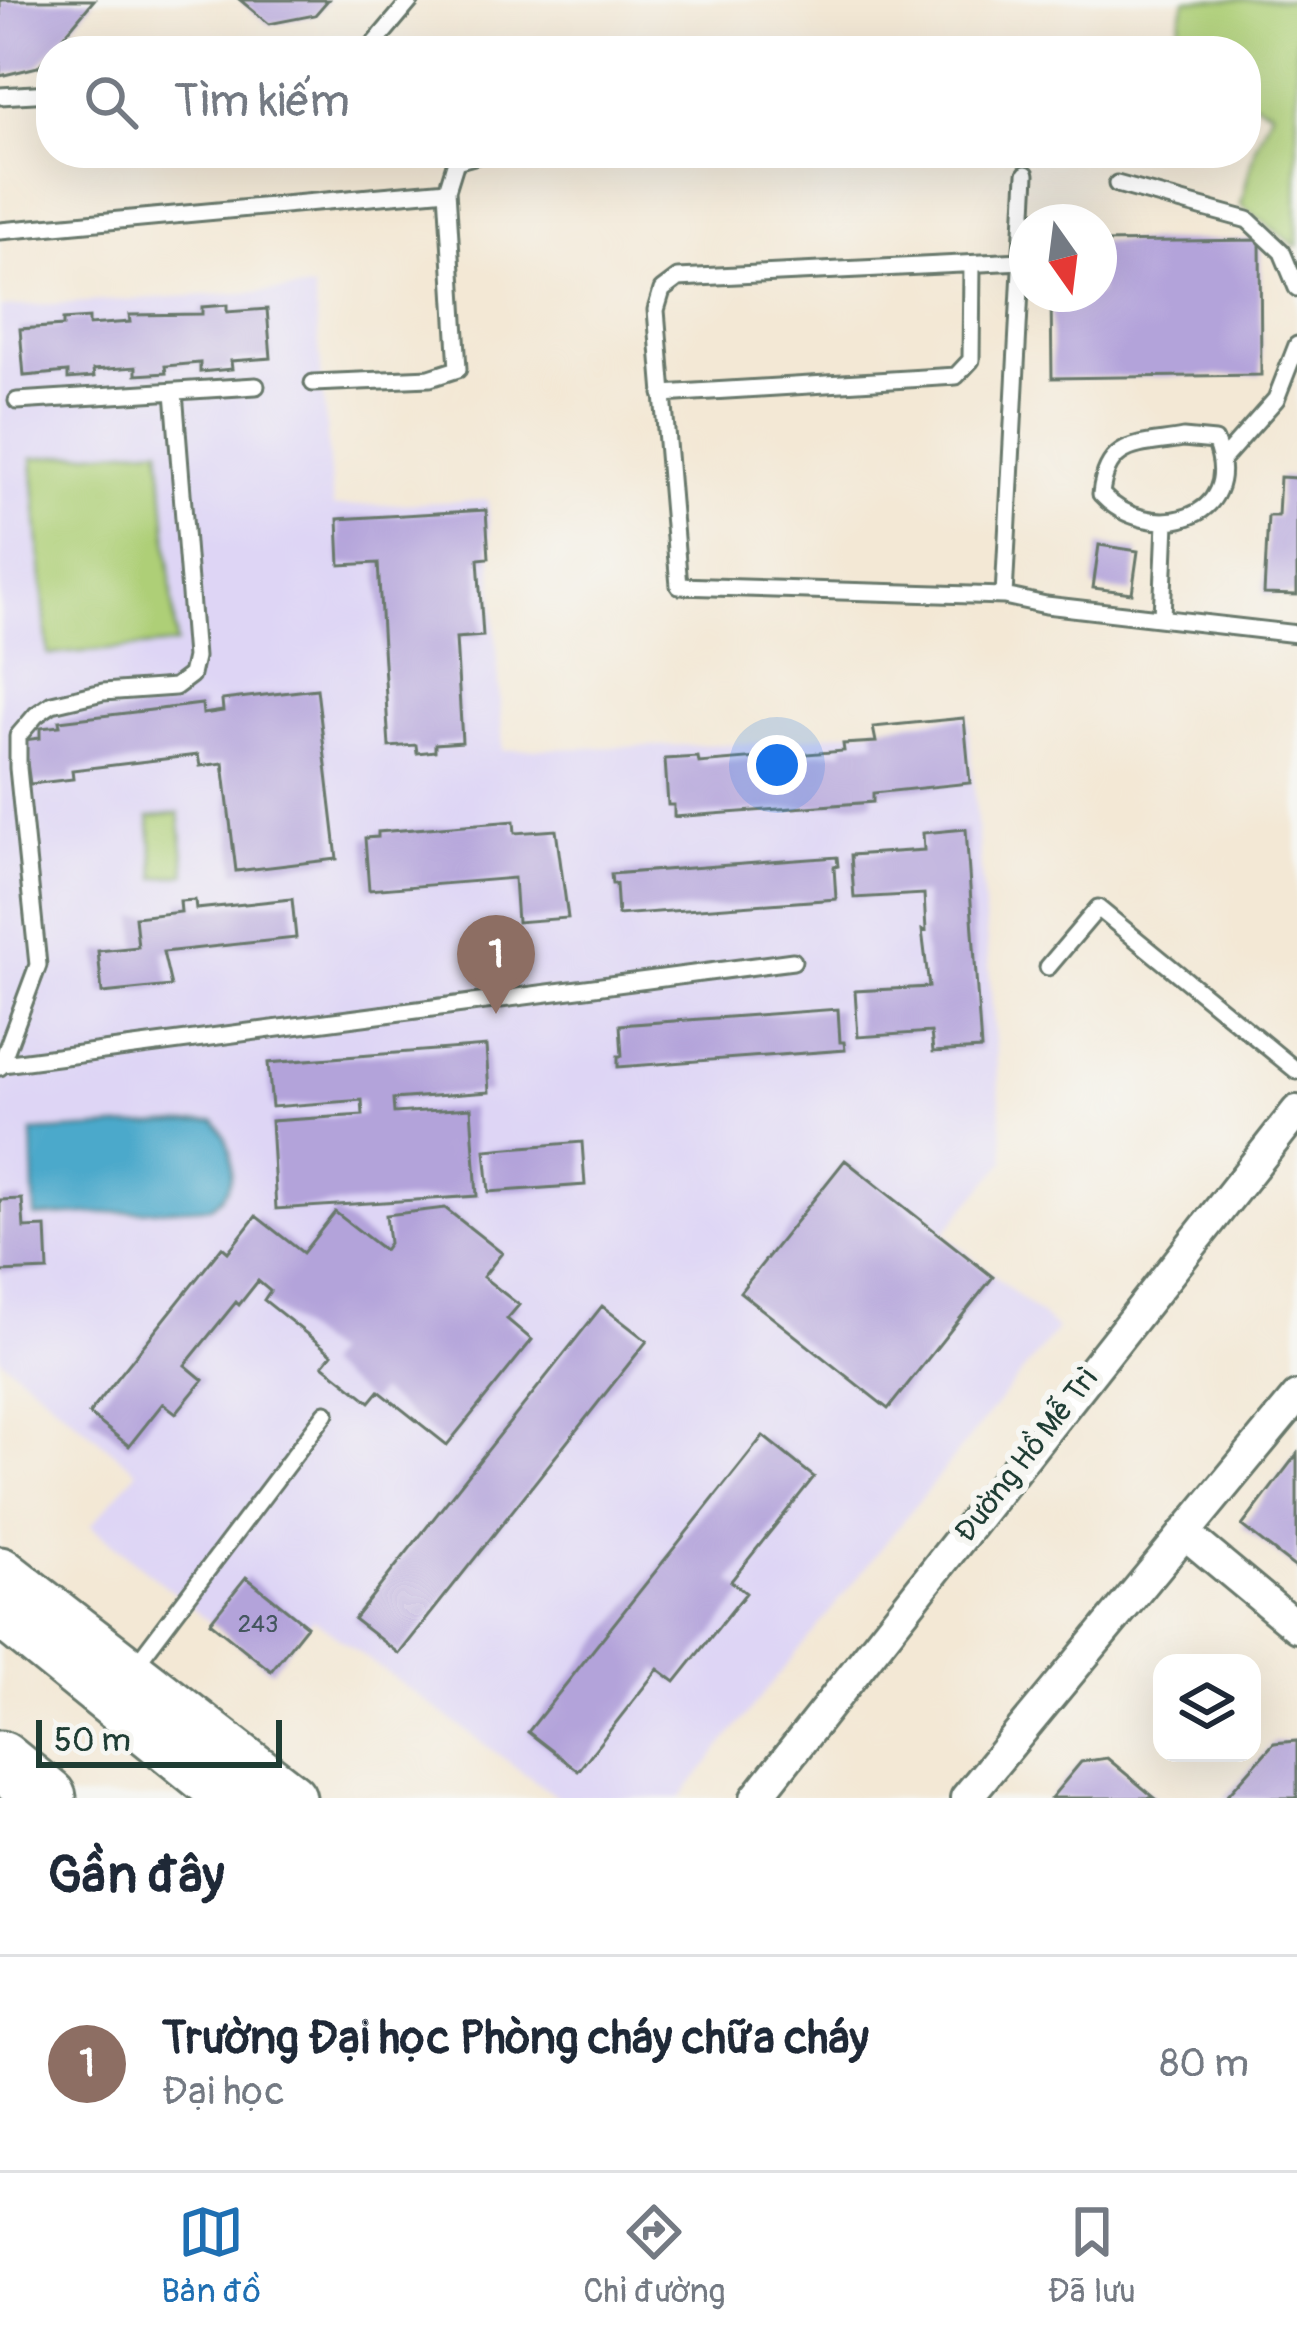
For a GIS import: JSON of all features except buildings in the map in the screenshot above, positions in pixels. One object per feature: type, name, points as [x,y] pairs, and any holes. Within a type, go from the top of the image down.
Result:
[{"type":"highway","points":[[0,1606],[237,1798]]},
{"type":"highway","points":[[0,1646],[189,1798]]},
{"type":"highway","points":[[0,1760],[47,1798]]},
{"type":"main road","points":[[0,1573],[290,1798]]},
{"type":"street","name":"Đường Hồ Mễ Trì","points":[[756,1798],[1297,1111]]},
{"type":"street","points":[[966,1798],[1297,1397]]},
{"type":"street","points":[[1184,1533],[1297,1627]]},
{"type":"lane","points":[[381,36],[411,0]]},
{"type":"lane","points":[[0,96],[36,95]]},
{"type":"lane","points":[[313,383],[430,378],[458,369],[447,190],[454,168]]},
{"type":"lane","points":[[1025,204],[1026,174]]},
{"type":"lane","points":[[1117,184],[1248,220],[1282,252],[1297,288]]},
{"type":"lane","points":[[0,231],[447,190]]},
{"type":"lane","points":[[1009,262],[677,278],[662,290],[656,310],[679,586],[1004,596],[1297,634]]},
{"type":"lane","points":[[662,394],[956,376],[971,360],[971,264]]},
{"type":"lane","points":[[1004,596],[1019,312]]},
{"type":"lane","points":[[1222,460],[1276,399],[1297,346]]},
{"type":"lane","points":[[17,401],[256,386]]},
{"type":"lane","points":[[174,392],[195,657],[191,675],[175,687],[103,692],[52,704],[18,736],[38,965],[1,1066],[794,961]]},
{"type":"lane","points":[[1183,438],[1215,442],[1222,460],[1218,491],[1197,514],[1166,522],[1118,512],[1101,494],[1104,469],[1122,449],[1183,438]]},
{"type":"lane","points":[[1162,617],[1166,522]]},
{"type":"lane","points":[[1048,967],[1098,908],[1297,1071]]},
{"type":"lane","points":[[129,1674],[326,1412]]},
{"type":"shaded area","points":[[314,289],[333,507],[488,500],[503,750],[772,743],[968,714],[1005,1161],[944,1233],[1057,1329],[680,1798],[558,1798],[313,1619],[271,1671],[91,1526],[137,1471],[0,1358],[0,307]]},
{"type":"green space","points":[[1185,0],[1297,0],[1297,247],[1241,205],[1250,168],[1261,168],[1261,134],[1272,110],[1261,105],[1261,36],[1177,36]]},
{"type":"green space","points":[[160,447],[176,644],[48,655],[32,458]]},
{"type":"green space","points":[[179,813],[186,874],[156,878],[149,817]]},
{"type":"water","points":[[215,1121],[227,1143],[232,1167],[227,1189],[209,1207],[35,1217],[32,1132]]},
{"type":"place","name":"Trường Đại học Phòng cháy chữa cháy","points":[[496,1014]]}]
